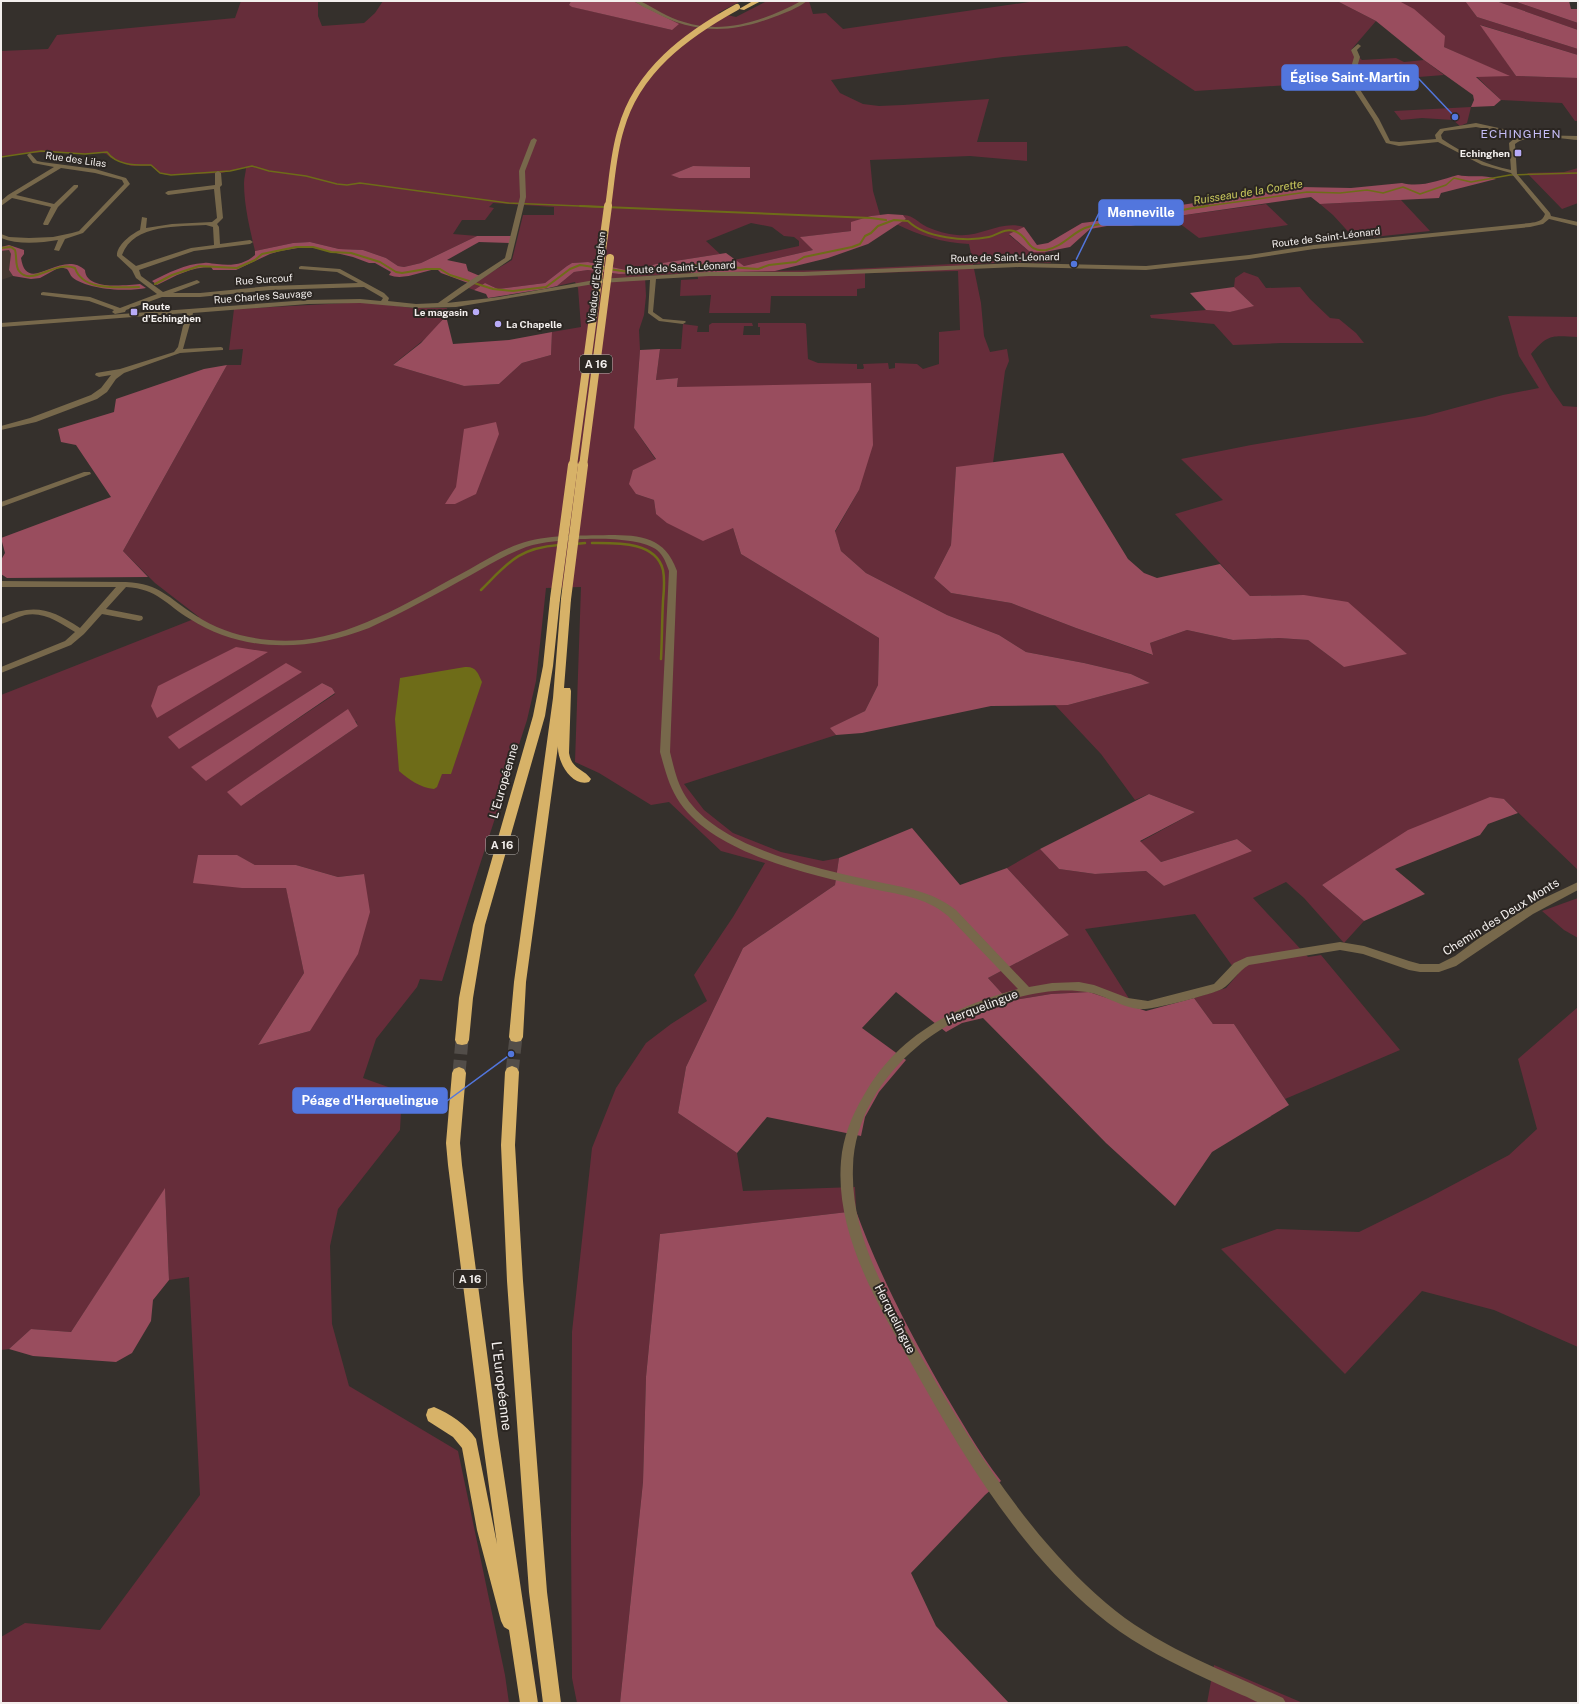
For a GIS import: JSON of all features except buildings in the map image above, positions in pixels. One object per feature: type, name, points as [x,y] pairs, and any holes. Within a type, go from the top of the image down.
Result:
[{"type":"highway","name":"A 16","points":[[740,7],[748,1]]},
{"type":"highway","name":"A 16","points":[[740,7],[758,1]]},
{"type":"highway","name":"Viaduc d'Echinghen","points":[[561,599],[612,174],[620,131],[625,115],[634,96],[656,66],[690,36],[740,7]]},
{"type":"highway","name":"Viaduc d'Echinghen","points":[[561,599],[623,155],[630,121],[644,91],[669,60],[698,36],[740,7]]},
{"type":"highway","name":"A 16","points":[[516,1036],[520,982],[550,764],[564,622],[561,599]]},
{"type":"highway","name":"L'Européenne","points":[[462,1040],[466,998],[479,925],[540,716],[561,599]]},
{"type":"highway","points":[[564,622],[567,682],[564,761],[572,771],[585,779]]},
{"type":"highway","name":"L'Européenne","points":[[512,1072],[508,1145],[515,1281],[538,1592],[552,1703]]},
{"type":"highway","name":"L'Européenne","points":[[459,1073],[453,1143],[455,1165],[490,1436],[529,1703]]},
{"type":"highway","points":[[434,1415],[461,1432],[466,1437],[470,1445],[485,1530],[524,1669]]},
{"type":"street","points":[[636,1],[683,24],[716,28],[741,25],[771,18],[805,1]]},
{"type":"street","points":[[1358,46],[1354,50],[1357,57],[1355,64],[1359,74],[1354,85],[1388,142],[1399,144],[1439,140],[1475,161],[1514,174],[1545,209],[1548,214],[1547,217],[1578,224]]},
{"type":"street","points":[[1439,140],[1438,135],[1442,130],[1476,122],[1524,138]]},
{"type":"street","points":[[1508,132],[1509,134],[1524,138],[1578,138]]},
{"type":"street","points":[[1514,174],[1512,145],[1513,142],[1524,138]]},
{"type":"street","points":[[439,306],[464,287],[508,258],[522,203],[524,190],[522,171],[534,140]]},
{"type":"street","name":"Rue des Lilas","points":[[1,236],[8,239],[18,240],[62,238],[72,236],[81,232],[125,186],[127,182],[122,178],[103,172],[38,163],[30,155]]},
{"type":"street","points":[[1,204],[10,196],[59,167]]},
{"type":"street","points":[[214,224],[220,218],[217,188],[218,173]]},
{"type":"street","points":[[46,224],[55,206],[76,186]]},
{"type":"street","points":[[168,193],[217,188]]},
{"type":"street","points":[[10,196],[55,206]]},
{"type":"street","name":"Route de Saint-Léonard","points":[[456,305],[600,281],[722,274],[810,274],[1012,265],[1152,268],[1249,258],[1314,247],[1530,225],[1542,222],[1547,217]]},
{"type":"street","points":[[143,231],[144,218]]},
{"type":"street","points":[[162,295],[136,275],[135,269],[121,258],[119,254],[134,236],[143,231],[206,223],[214,224]]},
{"type":"street","points":[[214,224],[216,227],[216,246]]},
{"type":"street","points":[[57,250],[62,238]]},
{"type":"street","points":[[135,269],[187,251],[250,242]]},
{"type":"street","points":[[301,268],[338,270],[384,296],[386,300],[384,303]]},
{"type":"street","points":[[653,278],[650,312],[658,319],[684,322]]},
{"type":"street","name":"Rue Surcouf","points":[[122,311],[197,282]]},
{"type":"street","name":"Rue Surcouf","points":[[162,295],[200,295],[270,288],[366,285]]},
{"type":"street","points":[[43,294],[90,299],[122,311]]},
{"type":"street","name":"Rue Charles Sauvage","points":[[1,325],[106,316],[122,311],[190,311],[337,301],[416,306],[456,305]]},
{"type":"street","points":[[178,351],[181,347],[190,311]]},
{"type":"street","points":[[1,428],[33,420],[94,397],[104,390],[113,377],[121,372],[178,351],[221,349]]},
{"type":"street","points":[[99,375],[114,371],[121,372]]},
{"type":"street","points":[[1,505],[87,474]]},
{"type":"street","name":"Herquelingue","points":[[1,584],[139,586],[157,591],[194,618],[226,635],[263,643],[299,643],[336,636],[363,627],[504,554],[528,544],[558,539],[615,537],[631,538],[646,542],[658,548],[670,561],[673,571],[665,746],[667,766],[671,780],[684,802],[705,824],[732,842],[753,852],[826,873],[924,896],[934,900],[952,913],[1026,991],[983,1005],[943,1022],[918,1040],[898,1058],[873,1089],[858,1119],[849,1148],[847,1179],[851,1214],[860,1244],[880,1291],[904,1338],[940,1404],[997,1490],[1038,1543],[1087,1595],[1116,1620],[1180,1660],[1278,1703]]},
{"type":"street","points":[[1,670],[63,646],[81,632],[123,585]]},
{"type":"street","points":[[100,610],[139,618]]},
{"type":"street","points":[[1,621],[23,612],[40,611],[49,614],[81,632]]},
{"type":"street","name":"Chemin des Deux Monts","points":[[1026,991],[1040,988],[1085,987],[1138,1005],[1148,1005],[1217,987],[1223,983],[1235,968],[1247,961],[1340,946],[1354,947],[1421,968],[1439,968],[1457,961],[1478,944],[1552,898],[1578,886]]},
{"type":"shaded area","points":[[241,1],[318,1],[318,16],[322,26],[364,23],[375,13],[383,1],[571,1],[569,5],[573,7],[672,30],[632,1],[741,1],[718,13],[736,17],[767,1],[809,1],[813,14],[826,13],[843,29],[1036,1],[1337,1],[1376,21],[1351,50],[1362,60],[1396,58],[1404,62],[1424,60],[1444,75],[1355,82],[1357,90],[1324,85],[1304,84],[1195,91],[1127,46],[1003,57],[831,80],[840,93],[863,104],[879,106],[989,99],[977,142],[1027,142],[1027,161],[970,156],[870,160],[873,191],[880,215],[871,216],[851,231],[801,237],[813,250],[744,266],[734,260],[799,246],[799,241],[794,237],[784,236],[772,227],[751,223],[706,241],[720,254],[656,264],[636,270],[626,270],[588,262],[572,263],[545,283],[498,289],[485,283],[474,290],[466,287],[512,260],[523,215],[554,215],[554,207],[493,203],[489,207],[494,208],[485,220],[462,220],[453,234],[477,236],[421,263],[404,267],[398,266],[386,258],[363,250],[339,249],[310,242],[293,243],[255,251],[245,200],[244,183],[246,167],[222,173],[166,175],[158,172],[152,166],[131,166],[102,153],[84,154],[45,152],[1,156],[1,51],[48,49],[57,35],[235,18]],"holes":[[[693,166],[749,167],[750,178],[679,178],[672,175]]]},
{"type":"shaded area","points":[[571,1],[633,1],[679,24],[672,30],[572,7],[569,5]]},
{"type":"shaded area","points":[[1337,1],[1399,1],[1414,9],[1445,36],[1444,47],[1510,76],[1476,77],[1501,100],[1494,106],[1471,107],[1474,100],[1473,95],[1424,60],[1376,21]]},
{"type":"shaded area","points":[[1399,1],[1465,1],[1477,17],[1578,49],[1578,55],[1481,25],[1516,76],[1578,78],[1578,121],[1575,121],[1562,103],[1501,100],[1476,76],[1508,76],[1444,47]]},
{"type":"shaded area","points":[[1465,1],[1496,1],[1578,30],[1578,49],[1477,17]]},
{"type":"shaded area","points":[[1496,1],[1514,1],[1578,23],[1578,30]]},
{"type":"shaded area","points":[[1514,1],[1569,1],[1571,9],[1578,9],[1578,23]]},
{"type":"shaded area","points":[[1480,25],[1578,55],[1578,78],[1516,76]]},
{"type":"shaded area","points":[[1471,107],[1467,123],[1460,126],[1453,120],[1422,118],[1401,120],[1394,111]]},
{"type":"shaded area","points":[[693,166],[750,167],[750,178],[679,178],[671,175]]},
{"type":"shaded area","points":[[1578,168],[1578,203],[1562,209],[1527,173],[1564,172]]},
{"type":"shaded area","points":[[1458,175],[1496,179],[1441,193],[1439,198],[1320,204],[1311,197],[1171,217],[1131,226],[1107,226],[1090,229],[1070,247],[1045,252],[1030,252],[1009,234],[1024,227],[1037,245],[1048,243],[1082,223],[1113,219],[1168,207],[1301,187],[1351,188],[1402,183],[1416,185],[1430,183]]},
{"type":"shaded area","points":[[1401,200],[1430,231],[1355,239],[1333,215],[1320,204]]},
{"type":"shaded area","points":[[1266,204],[1288,225],[1199,238],[1171,217]]},
{"type":"shaded area","points":[[888,214],[903,215],[906,219],[868,244],[828,258],[775,271],[691,273],[691,269],[662,270],[651,273],[619,274],[588,270],[574,272],[557,286],[544,289],[488,298],[486,294],[474,290],[485,283],[498,289],[545,283],[572,263],[588,262],[626,270],[636,270],[656,264],[726,253],[744,266],[813,250],[800,237],[851,231],[851,222],[871,216]]},
{"type":"shaded area","points":[[903,215],[913,218],[934,230],[957,235],[974,234],[998,227],[1015,225],[1024,227],[1009,235],[1030,252],[1045,252],[1051,263],[1021,262],[973,264],[981,303],[984,336],[990,352],[1007,349],[1009,361],[1005,371],[993,463],[956,468],[951,545],[934,578],[951,593],[1011,603],[1152,655],[1150,643],[1187,630],[1233,640],[1279,638],[1308,640],[1344,667],[1304,595],[1250,596],[1175,514],[1223,500],[1181,459],[1251,445],[1425,416],[1503,395],[1539,388],[1519,356],[1508,316],[1578,317],[1578,337],[1552,337],[1542,342],[1531,354],[1551,389],[1563,406],[1578,407],[1578,870],[1504,799],[1322,885],[1364,921],[1344,943],[1304,898],[1286,882],[1253,898],[1308,957],[1321,955],[1400,1050],[1285,1099],[1234,1024],[1213,1024],[1194,998],[1226,988],[1238,974],[1195,914],[1085,929],[1135,1008],[1089,992],[1051,994],[1009,1001],[988,978],[1069,935],[1007,868],[1040,849],[1059,869],[1095,874],[1146,871],[1164,886],[1251,850],[1237,839],[1161,862],[1140,842],[1195,812],[1149,794],[1135,800],[1101,754],[1055,705],[1068,705],[1150,683],[1131,674],[1026,652],[999,635],[947,615],[866,573],[841,551],[835,532],[859,490],[677,387],[678,378],[656,380],[660,349],[681,349],[683,324],[698,326],[697,332],[709,332],[709,325],[712,323],[752,323],[753,326],[744,326],[743,335],[760,335],[760,327],[758,327],[758,323],[804,323],[806,324],[808,359],[818,363],[857,364],[857,369],[863,369],[863,364],[888,363],[889,369],[895,368],[895,363],[917,364],[923,369],[939,364],[939,332],[960,330],[958,271],[865,273],[865,288],[857,289],[857,296],[771,296],[770,313],[709,313],[711,295],[680,296],[681,280],[698,279],[697,272],[831,270],[973,263],[969,244],[931,238],[913,232],[896,224],[906,219]]},
{"type":"shaded area","points":[[477,236],[512,236],[510,243],[479,242],[447,260],[466,264],[468,271],[480,276],[468,283],[441,273],[437,269],[407,276],[395,277],[389,275],[391,272],[375,263],[369,263],[353,257],[315,248],[304,247],[270,254],[236,270],[213,270],[211,267],[204,267],[183,273],[157,285],[152,281],[177,269],[190,265],[206,263],[227,265],[237,264],[251,258],[255,255],[255,251],[293,243],[310,242],[339,249],[363,250],[386,258],[398,266],[404,267],[421,263]]},
{"type":"shaded area","points":[[9,245],[24,250],[24,254],[21,258],[24,269],[30,273],[38,273],[66,264],[76,265],[85,270],[87,277],[99,284],[117,286],[140,284],[146,288],[119,290],[87,285],[72,277],[67,269],[60,267],[40,278],[31,279],[13,276],[9,270],[11,254],[9,250],[1,251],[1,247]]},
{"type":"shaded area","points":[[9,250],[12,256],[9,270],[13,276],[1,280],[1,251]]},
{"type":"shaded area","points":[[692,269],[691,273],[645,276],[646,296],[644,315],[639,330],[640,350],[634,428],[656,460],[633,470],[636,494],[654,500],[656,514],[733,528],[741,554],[879,638],[878,685],[865,711],[831,728],[836,735],[684,784],[704,810],[733,833],[781,852],[823,861],[839,858],[835,885],[743,948],[686,1067],[678,1113],[737,1153],[743,1191],[855,1187],[856,1211],[660,1234],[646,1377],[643,1482],[620,1703],[577,1703],[572,1678],[572,1332],[592,1148],[616,1088],[646,1043],[671,1024],[707,1001],[694,975],[733,917],[765,863],[721,851],[669,802],[651,805],[599,773],[575,762],[581,587],[546,588],[536,681],[527,720],[442,981],[420,979],[417,987],[376,1039],[363,1078],[402,1092],[400,1130],[338,1209],[330,1246],[332,1324],[349,1386],[458,1451],[505,1675],[509,1703],[1,1703],[1,1637],[25,1623],[100,1630],[200,1495],[189,1277],[169,1280],[165,1189],[71,1332],[31,1329],[9,1349],[1,1350],[1,695],[199,617],[155,583],[123,551],[227,365],[241,365],[243,349],[229,350],[234,309],[365,302],[413,308],[447,308],[444,316],[433,332],[393,365],[464,386],[499,384],[522,363],[551,355],[552,332],[581,327],[578,288],[575,282],[557,286],[574,272],[588,270],[619,274],[651,273],[662,270]],"holes":[[[322,683],[332,688],[335,694],[206,780],[192,767]],[[356,721],[358,726],[241,806]],[[236,855],[255,865],[296,865],[338,877],[364,874],[310,1031],[258,1045],[304,973],[286,887],[242,888]]]},
{"type":"shaded area","points":[[1244,272],[1258,277],[1266,288],[1300,287],[1330,318],[1339,319],[1356,333],[1364,343],[1281,343],[1233,345],[1214,324],[1151,318],[1150,315],[1206,310],[1230,312],[1253,305],[1234,287],[1235,278]]},
{"type":"shaded area","points":[[1234,287],[1254,306],[1230,312],[1206,310],[1190,293]]},
{"type":"shaded area","points":[[446,316],[453,344],[509,340],[552,332],[551,355],[522,363],[499,384],[464,386],[393,365],[421,343]]},
{"type":"shaded area","points":[[660,349],[656,380],[678,378],[677,387],[871,383],[873,445],[859,490],[835,531],[841,551],[866,573],[947,615],[999,635],[1026,652],[1131,674],[1150,683],[1068,705],[991,706],[862,733],[836,735],[830,728],[865,711],[878,685],[879,638],[741,554],[733,528],[703,541],[667,523],[656,514],[654,500],[636,494],[629,484],[633,470],[656,459],[634,428],[640,350]]},
{"type":"shaded area","points":[[227,365],[123,551],[148,577],[7,578],[1,574],[1,560],[5,553],[1,538],[111,497],[76,445],[61,442],[58,429],[114,412],[116,399],[204,369]]},
{"type":"shaded area","points":[[496,422],[499,434],[476,494],[455,504],[445,504],[456,487],[464,429]]},
{"type":"shaded area","points":[[1063,453],[1128,559],[1144,573],[1157,578],[1220,564],[1250,596],[1304,595],[1348,602],[1407,654],[1344,667],[1308,640],[1279,638],[1233,640],[1187,630],[1150,643],[1153,655],[1011,603],[951,593],[934,578],[951,545],[956,467]]},
{"type":"shaded area","points":[[236,647],[268,652],[157,718],[151,706],[158,686]]},
{"type":"shaded area","points":[[286,663],[302,672],[179,749],[168,737]]},
{"type":"shaded area","points":[[465,667],[474,669],[478,673],[482,682],[451,774],[442,774],[437,787],[434,789],[424,787],[399,771],[395,719],[400,678]]},
{"type":"shaded area","points":[[322,683],[332,688],[335,693],[206,781],[191,767]]},
{"type":"shaded area","points":[[348,709],[358,726],[241,806],[227,792]]},
{"type":"shaded area","points":[[1149,794],[1195,812],[1140,841],[1161,862],[1237,839],[1252,851],[1164,886],[1146,871],[1095,874],[1059,869],[1040,849]]},
{"type":"shaded area","points":[[1490,797],[1504,799],[1518,813],[1488,824],[1480,835],[1395,869],[1425,894],[1364,921],[1322,885],[1408,830]]},
{"type":"shaded area","points":[[912,828],[960,885],[1007,868],[1069,935],[988,978],[1009,1001],[1051,994],[1089,992],[1146,1011],[1194,998],[1213,1024],[1234,1024],[1289,1105],[1212,1152],[1175,1206],[1106,1143],[983,1018],[962,1023],[946,1032],[896,992],[862,1028],[906,1060],[879,1092],[865,1117],[861,1136],[767,1117],[737,1153],[678,1113],[686,1067],[743,948],[835,885],[839,858]]},
{"type":"shaded area","points":[[198,855],[237,855],[255,865],[296,865],[338,877],[364,874],[370,912],[358,954],[310,1031],[258,1045],[304,973],[286,888],[242,888],[193,883]]},
{"type":"shaded area","points":[[1578,898],[1578,938],[1564,930],[1542,911]]},
{"type":"shaded area","points":[[1578,1007],[1578,1347],[1494,1310],[1422,1291],[1345,1374],[1221,1249],[1277,1229],[1359,1232],[1428,1198],[1509,1155],[1537,1129],[1518,1059]]},
{"type":"shaded area","points":[[165,1188],[169,1280],[153,1300],[151,1321],[132,1353],[116,1362],[33,1356],[9,1349],[31,1329],[71,1332]]},
{"type":"shaded area","points":[[856,1211],[874,1257],[918,1346],[970,1436],[1001,1481],[985,1495],[911,1573],[936,1626],[1009,1703],[620,1703],[643,1482],[646,1377],[660,1234]]},
{"type":"shaded area","points":[[1214,1665],[1303,1703],[1207,1703]]},
{"type":"waterway","points":[[1,157],[41,151],[85,154],[107,152],[111,157],[121,162],[133,165],[151,165],[160,173],[171,175],[230,171],[252,166],[269,171],[306,176],[337,184],[347,185],[360,183],[508,203],[603,207]]},
{"type":"waterway","name":"Ruisseau de la Corette","points":[[1206,206],[1307,192],[1340,193],[1367,190],[1383,193],[1403,187],[1420,194],[1446,185],[1454,178],[1471,182],[1510,175],[1578,173]]},
{"type":"waterway","points":[[580,206],[871,218],[886,220]]},
{"type":"waterway","name":"Ruisseau de la Corette","points":[[474,283],[493,289],[513,291],[546,287],[570,269],[580,265],[636,273],[657,268],[698,265],[758,269],[769,265],[796,262],[804,257],[852,247],[860,244],[865,236],[871,233],[878,226],[894,220],[908,221],[915,227],[935,235],[958,239],[989,237],[1010,230],[1023,236],[1035,249],[1046,250],[1064,242],[1083,229],[1093,226],[1206,206]]},
{"type":"waterway","name":"Ruisseau de la Corette","points":[[1200,207],[1206,206]]},
{"type":"waterway","name":"Ruisseau de la Corette","points":[[1,248],[11,247],[15,250],[18,269],[24,275],[37,275],[67,266],[75,268],[79,276],[93,285],[139,287]]},
{"type":"waterway","name":"Ruisseau de la Corette","points":[[155,284],[172,275],[199,266],[237,268],[255,260],[262,254],[296,247],[313,247],[331,252],[351,253],[380,262],[396,272],[402,273],[426,269],[440,269],[450,275],[469,281]]},
{"type":"waterway","points":[[575,544],[585,543]]},
{"type":"waterway","points":[[592,543],[612,543],[634,546],[644,549],[659,561],[663,570],[664,582],[661,659]]},
{"type":"waterway","points":[[481,590],[499,572],[523,553],[559,545]]},
{"type":"tunnel","points":[[512,1072],[516,1037]]},
{"type":"tunnel","points":[[459,1073],[462,1040]]},
{"type":"place","name":"Église Saint-Martin","points":[[1455,117]]},
{"type":"place","name":"Echinghen","points":[[1518,153]]},
{"type":"place","name":"Menneville","points":[[1074,264]]},
{"type":"place","name":"Route d'Echinghen","points":[[134,312]]},
{"type":"place","name":"Le magasin","points":[[476,312]]},
{"type":"place","name":"La Chapelle","points":[[498,324]]},
{"type":"place","name":"Péage d'Herquelingue","points":[[511,1054]]},
{"type":"district","name":"ECHINGHEN","points":[[1521,134]]}]
